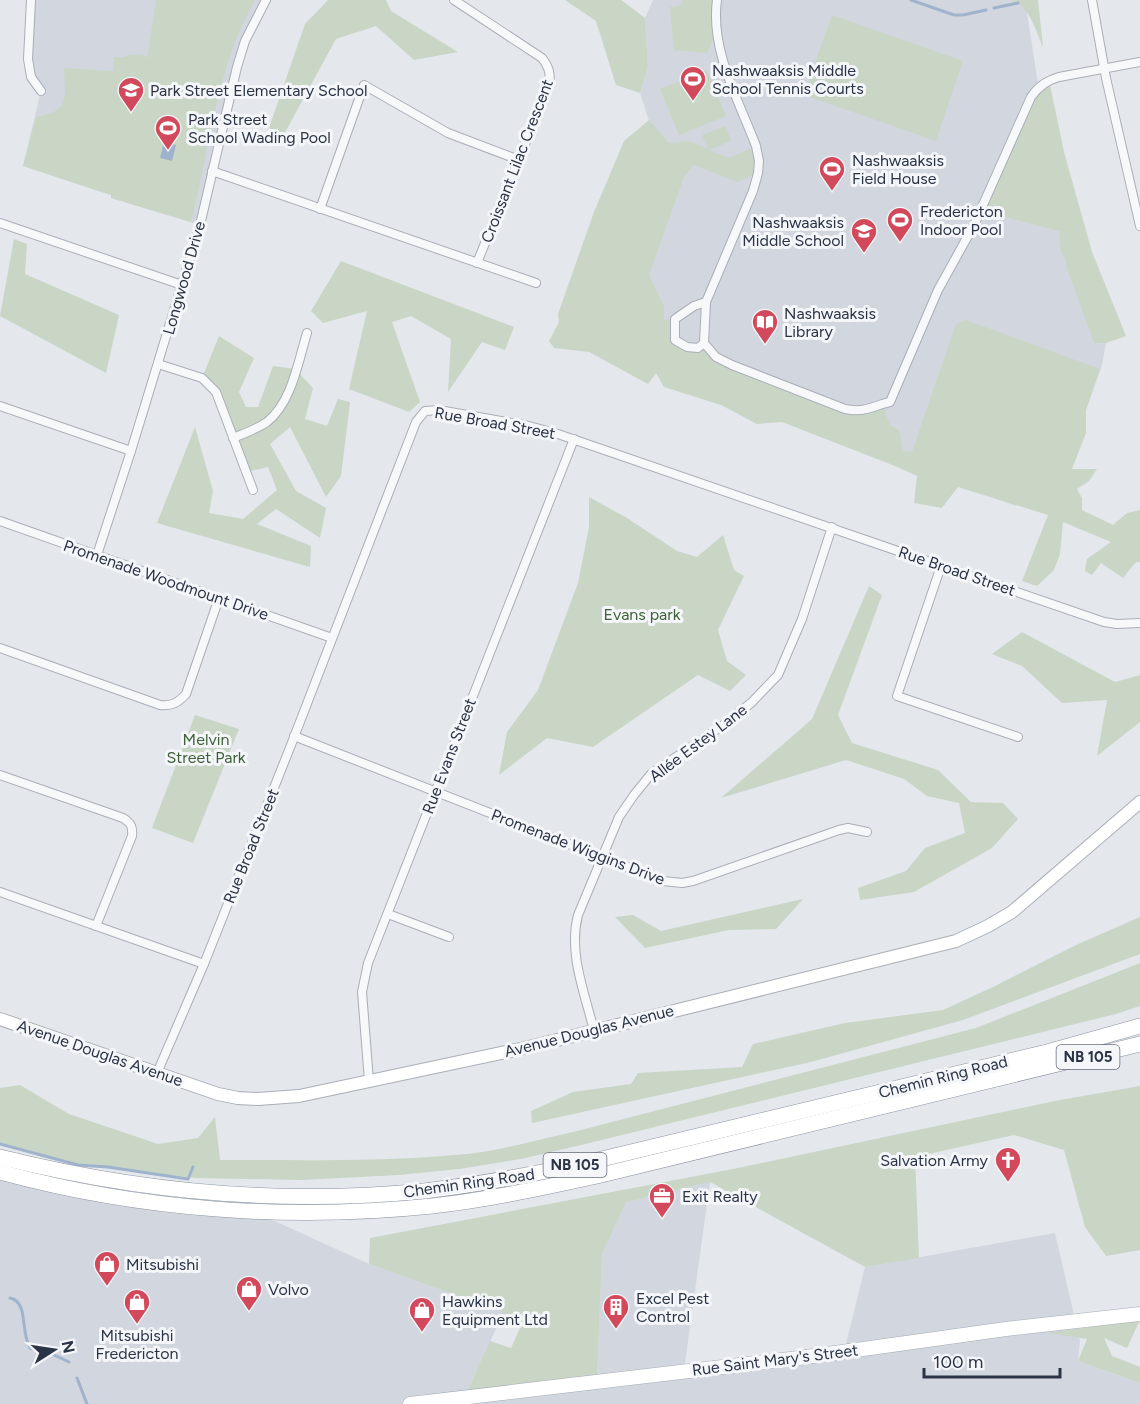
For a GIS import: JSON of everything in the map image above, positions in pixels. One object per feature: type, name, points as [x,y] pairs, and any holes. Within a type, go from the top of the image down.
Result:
[{"type":"highway","name":"Chemin Ring Road","points":[[0,1157],[108,1181],[177,1190],[260,1196],[365,1195],[425,1191],[504,1180],[581,1164],[1047,1052],[1140,1026]]},
{"type":"highway","name":"Chemin Ring Road","points":[[0,1172],[108,1196],[180,1206],[244,1211],[360,1212],[433,1206],[517,1193],[597,1176],[1140,1044]]},
{"type":"main road","name":"Rue Saint Mary's Street","points":[[410,1404],[800,1358],[1006,1329],[1140,1314]]},
{"type":"street","points":[[31,0],[28,59],[31,77],[41,91]]},
{"type":"street","name":"Longwood Drive","points":[[97,555],[183,285],[245,41],[266,0]]},
{"type":"street","name":"Croissant Lilac Crescent","points":[[454,0],[534,52],[548,66],[550,75],[549,85],[477,263]]},
{"type":"street","points":[[717,0],[715,13],[719,51],[756,146],[759,161],[753,192],[706,302],[704,343],[717,357],[732,365],[845,409],[857,411],[868,410],[890,402],[938,290],[974,225],[1031,97],[1039,87],[1049,80],[1140,62]]},
{"type":"street","points":[[1092,0],[1140,226]]},
{"type":"street","points":[[320,209],[364,85],[448,133],[519,160]]},
{"type":"street","name":"Croissant Lilac Crescent","points":[[212,171],[536,283]]},
{"type":"street","points":[[0,223],[183,285]]},
{"type":"street","points":[[704,343],[698,348],[687,347],[675,340],[674,328],[675,319],[694,306],[706,302]]},
{"type":"street","points":[[233,438],[258,428],[278,411],[286,398],[307,333]]},
{"type":"street","points":[[158,364],[192,374],[210,384],[216,392],[253,490]]},
{"type":"street","points":[[0,406],[131,451]]},
{"type":"street","name":"Rue Broad Street","points":[[157,1073],[204,964],[416,422],[425,411],[439,410],[529,426],[574,439],[1104,622],[1140,623]]},
{"type":"street","name":"Rue Evans Street","points":[[369,1081],[362,992],[368,963],[574,439]]},
{"type":"street","name":"Promenade Woodmount Drive","points":[[0,521],[332,638]]},
{"type":"street","name":"Allée Estey Lane","points":[[594,1031],[574,940],[578,915],[620,817],[651,774],[744,709],[778,675],[802,619],[832,527]]},
{"type":"street","points":[[941,566],[897,696],[1018,737]]},
{"type":"street","points":[[0,648],[160,705],[171,705],[180,701],[186,694],[219,598]]},
{"type":"street","name":"Promenade Wiggins Drive","points":[[294,736],[663,881],[682,883],[703,878],[839,830],[848,828],[867,832]]},
{"type":"street","points":[[0,775],[130,822],[133,828],[132,836],[96,926]]},
{"type":"street","name":"Avenue Douglas Avenue","points":[[0,1019],[218,1094],[258,1099],[289,1097],[525,1048],[956,941],[988,927],[1012,912],[1140,802]]},
{"type":"street","points":[[0,892],[204,964]]},
{"type":"street","points":[[388,914],[448,937]]},
{"type":"shaded area","name":"Park Street Elementary School","points":[[31,0],[266,0],[245,41],[200,225],[111,198],[111,195],[23,166],[41,91],[31,77]]},
{"type":"shaded area","name":"Nashwaaksis Middle School","points":[[653,0],[1025,0],[1050,161],[1106,343],[1102,365],[1086,410],[1016,506],[666,376],[636,289],[658,148],[640,93],[648,67],[645,18]]},
{"type":"shaded area","points":[[0,1172],[255,1212],[369,1264],[504,1312],[464,1397],[597,1381],[602,1254],[625,1202],[710,1182],[684,1370],[844,1352],[865,1267],[1055,1233],[1080,1341],[1078,1361],[1140,1383],[1140,1404],[0,1404]]},
{"type":"green space","name":"Park Street Elementary School","points":[[156,0],[255,0],[231,53],[223,80],[191,222],[111,198],[111,195],[23,166],[36,117],[55,111],[64,101],[64,68],[113,71],[114,57],[142,54],[147,58]]},
{"type":"green space","points":[[328,0],[386,0],[391,11],[458,52],[414,60],[376,26],[336,39],[283,136],[269,128],[305,24]]},
{"type":"green space","points":[[565,0],[621,0],[645,18],[648,67],[640,93],[616,85],[596,21]]},
{"type":"green space","points":[[683,0],[717,0],[716,33],[707,53],[674,50],[670,7],[681,5]]},
{"type":"green space","points":[[1012,0],[1038,0],[1043,47],[1028,14]]},
{"type":"green space","points":[[832,15],[963,61],[936,141],[804,95]]},
{"type":"green space","name":"Nashwaaksis Middle School Tennis Courts","points":[[707,70],[726,116],[679,135],[660,89]]},
{"type":"green space","points":[[1049,80],[1064,152],[1092,252],[1126,336],[1106,343],[1094,343],[1061,251],[1059,231],[994,214],[984,203],[1031,97]]},
{"type":"green space","points":[[649,120],[669,143],[689,141],[708,149],[702,135],[726,126],[731,141],[709,150],[729,158],[756,146],[758,173],[737,182],[694,165],[684,177],[649,275],[664,306],[664,320],[675,319],[675,340],[687,347],[704,343],[716,357],[845,409],[882,404],[890,425],[899,430],[903,451],[912,452],[956,324],[966,320],[1100,369],[1086,410],[1086,433],[1072,469],[1097,469],[1089,481],[1077,489],[1082,498],[1082,510],[1113,525],[1127,513],[1140,510],[1140,562],[1136,562],[1123,578],[1101,563],[1092,575],[1085,571],[1087,559],[1111,542],[1063,522],[1060,554],[1054,570],[1037,586],[1022,581],[1048,515],[958,487],[942,508],[914,503],[917,476],[895,466],[782,422],[757,424],[721,405],[664,387],[656,373],[648,384],[589,352],[554,348],[549,341],[559,322],[558,314],[594,212],[624,141]]},
{"type":"green space","points":[[14,239],[27,244],[25,274],[119,315],[106,373],[0,316]]},
{"type":"green space","points":[[341,261],[514,327],[505,350],[482,342],[448,392],[451,339],[411,316],[392,322],[420,402],[409,412],[349,389],[367,311],[323,323],[311,311]]},
{"type":"green space","points":[[219,336],[254,358],[239,392],[246,407],[258,407],[273,366],[295,369],[313,388],[305,419],[327,426],[338,399],[350,402],[341,476],[326,497],[290,427],[270,444],[296,491],[326,508],[320,538],[276,509],[257,524],[311,546],[310,567],[157,523],[195,427],[213,491],[209,513],[243,519],[277,490],[268,467],[246,472],[216,392],[202,378]]},
{"type":"green space","name":"Evans park","points":[[589,497],[627,518],[677,551],[697,557],[723,535],[734,570],[744,576],[718,630],[727,661],[746,675],[730,691],[698,675],[593,747],[547,738],[499,775],[507,732],[538,690],[578,583],[589,527]]},
{"type":"green space","points":[[869,586],[882,595],[838,715],[852,743],[938,770],[971,802],[1003,803],[1018,819],[992,848],[914,892],[860,900],[858,888],[906,871],[925,848],[965,833],[959,803],[927,796],[904,779],[846,760],[721,798],[812,719]]},
{"type":"green space","points":[[1022,632],[1115,682],[1140,675],[1140,722],[1097,756],[1107,700],[1062,703],[1022,666],[992,654]]},
{"type":"green space","name":"Melvin Street Park","points":[[195,715],[239,729],[193,843],[152,828]]},
{"type":"green space","points":[[803,899],[776,929],[729,930],[645,948],[615,917],[633,915],[661,931]]},
{"type":"green space","points":[[1140,917],[1140,954],[963,1020],[811,1062],[532,1123],[531,1111],[573,1092],[631,1084],[638,1073],[742,1067],[753,1044],[845,1023],[943,1010],[1076,945]]},
{"type":"green space","points":[[1140,963],[1140,1006],[1116,1014],[581,1145],[521,1159],[459,1169],[399,1175],[301,1180],[196,1178],[78,1165],[0,1144],[0,1088],[20,1085],[69,1114],[158,1144],[198,1138],[215,1117],[220,1160],[396,1159],[486,1151],[577,1131],[976,1028]]},
{"type":"green space","points":[[1140,1086],[1140,1250],[1106,1256],[1085,1227],[1064,1150],[1014,1135],[915,1157],[919,1258],[865,1267],[710,1182],[626,1202],[602,1254],[597,1381],[464,1398],[490,1341],[511,1348],[520,1328],[500,1319],[503,1312],[369,1264],[370,1238],[733,1169],[1060,1100]]},
{"type":"green space","points":[[1140,1320],[1127,1348],[1104,1338],[1112,1356],[1140,1367],[1140,1383],[1078,1361],[1087,1339],[1048,1333]]},
{"type":"water","name":"Park Street School Wading Pool","points":[[164,142],[176,145],[172,161],[160,158]]},
{"type":"waterway","points":[[911,0],[954,15],[986,10]]},
{"type":"waterway","points":[[994,8],[1018,3]]},
{"type":"waterway","points":[[0,1144],[78,1165],[108,1167],[188,1179],[193,1167]]},
{"type":"waterway","points":[[10,1298],[20,1305],[30,1348],[69,1362]]},
{"type":"waterway","points":[[77,1378],[87,1404]]},
{"type":"place","name":"Nashwaaksis Middle School Tennis Courts","points":[[693,102]]},
{"type":"place","name":"Park Street Elementary School","points":[[131,113]]},
{"type":"place","name":"Park Street School Wading Pool","points":[[168,151]]},
{"type":"place","name":"Nashwaaksis Field House","points":[[832,192]]},
{"type":"place","name":"Fredericton Indoor Pool","points":[[900,243]]},
{"type":"place","name":"Nashwaaksis Middle School","points":[[864,254]]},
{"type":"place","name":"Nashwaaksis Library","points":[[765,345]]},
{"type":"place","name":"Salvation Army","points":[[1008,1183]]},
{"type":"place","name":"Exit Realty","points":[[662,1219]]},
{"type":"place","name":"Mitsubishi","points":[[107,1287]]},
{"type":"place","name":"Volvo","points":[[249,1312]]},
{"type":"place","name":"Mitsubishi Fredericton","points":[[137,1325]]},
{"type":"place","name":"Excel Pest Control","points":[[616,1330]]},
{"type":"place","name":"Hawkins Equipment Ltd","points":[[422,1333]]}]
